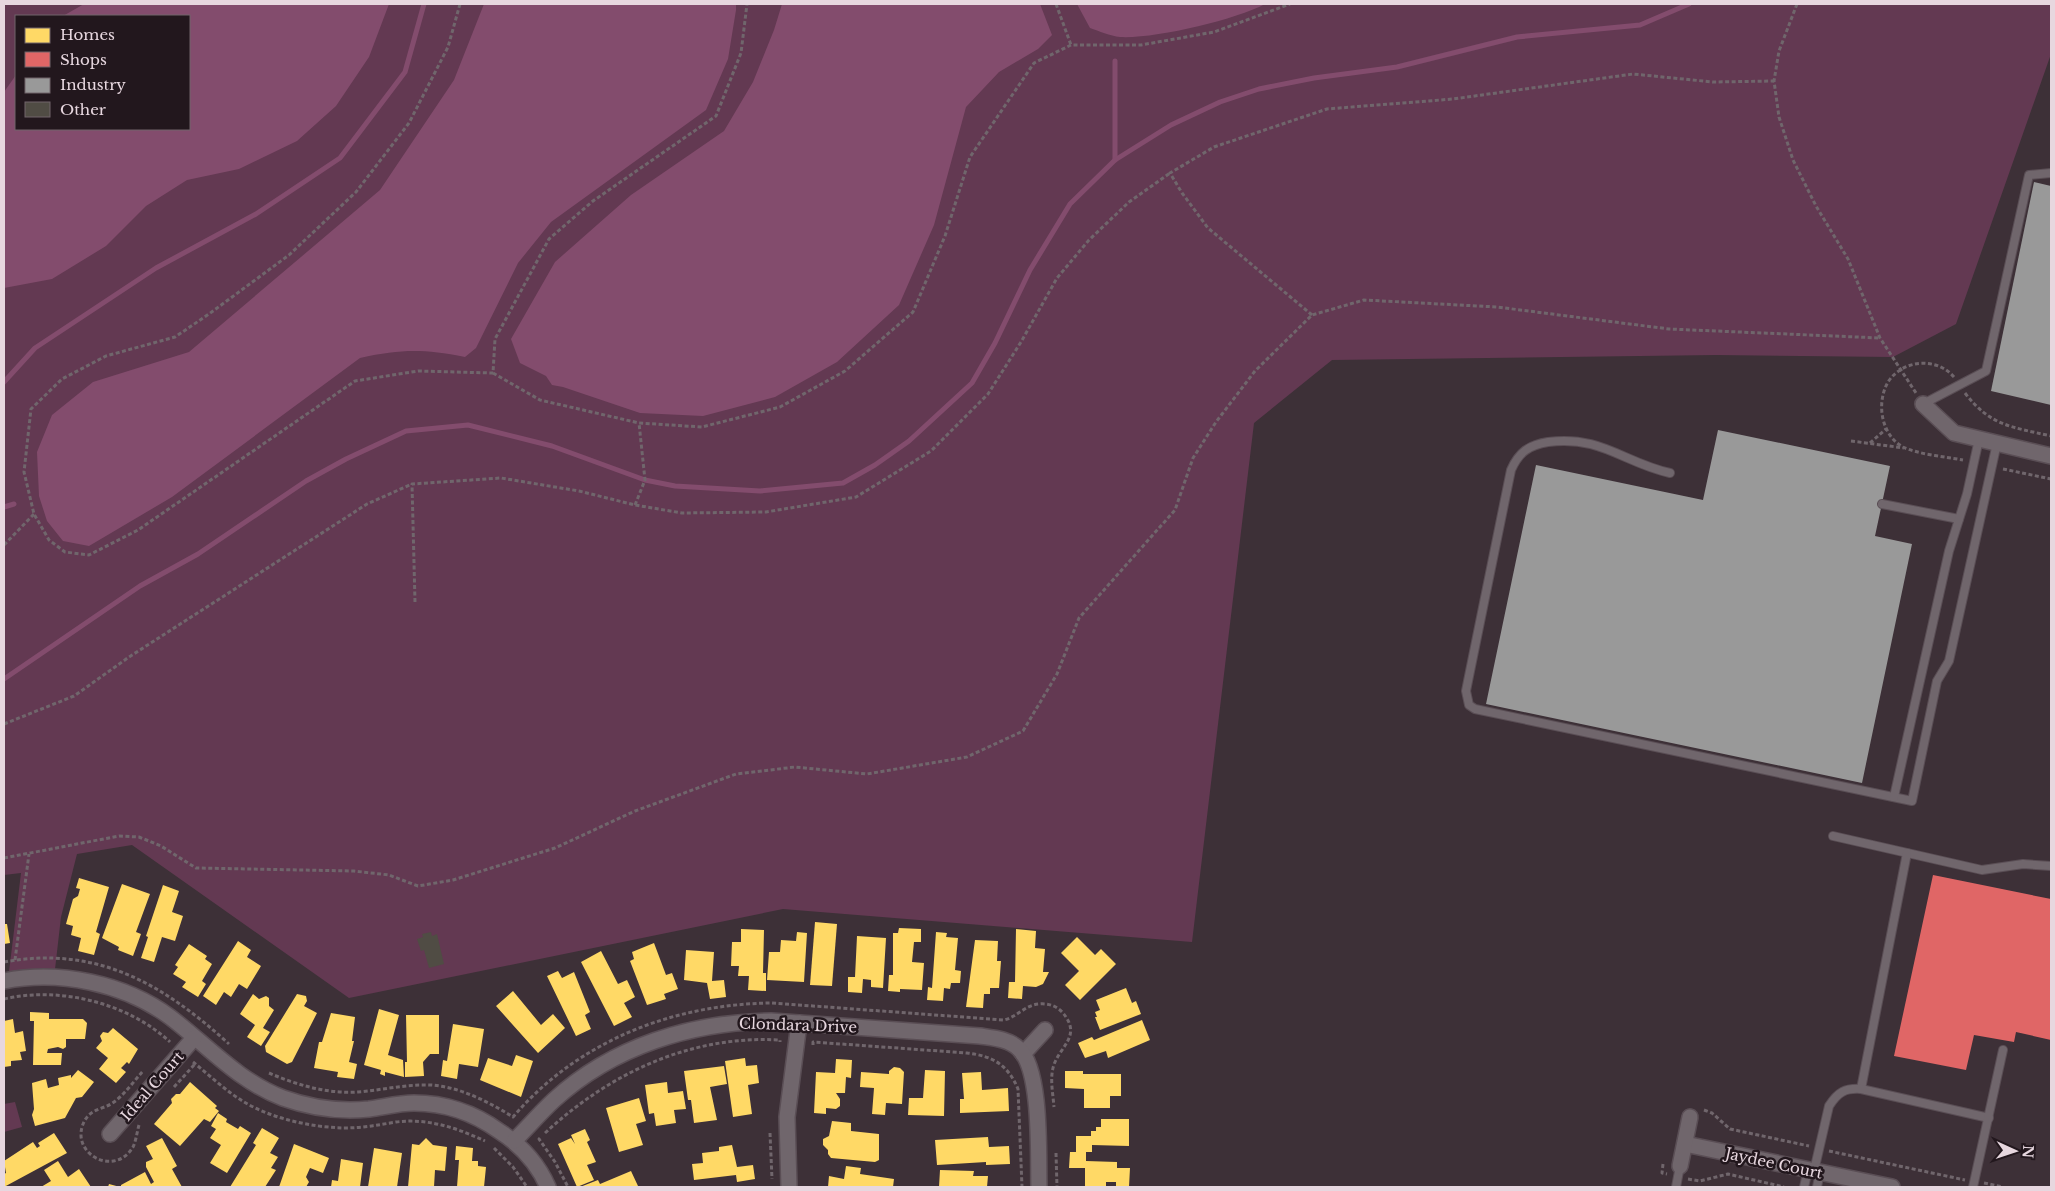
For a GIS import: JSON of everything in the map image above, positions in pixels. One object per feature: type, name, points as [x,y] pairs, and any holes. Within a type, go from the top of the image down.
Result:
[{"type":"street","points":[[1923,404],[1954,433],[2051,456]]},
{"type":"street","points":[[4,981],[54,978],[100,984],[144,1001],[169,1017],[257,1086],[297,1103],[349,1110],[414,1103],[462,1110],[486,1122],[514,1141],[537,1167],[548,1187]]},
{"type":"street","name":"Clondara Drive","points":[[514,1141],[571,1086],[610,1061],[653,1041],[697,1028],[720,1024],[771,1021],[988,1037],[1008,1042],[1023,1054]]},
{"type":"street","points":[[789,1187],[787,1117],[799,1023]]},
{"type":"street","points":[[1040,1187],[1034,1079],[1023,1054],[1046,1030]]},
{"type":"street","name":"Ideal Court","points":[[110,1134],[194,1038]]},
{"type":"street","points":[[1680,1166],[1690,1117]]},
{"type":"street","name":"Jaydee Court","points":[[1685,1144],[1815,1175],[1892,1187]]},
{"type":"lane","points":[[1923,404],[1986,371],[2029,175],[2051,173]]},
{"type":"lane","points":[[1894,797],[1949,551],[1980,439]]},
{"type":"lane","points":[[1670,473],[1650,469],[1605,447],[1573,440],[1534,444],[1516,458],[1511,470],[1466,691],[1469,704],[1474,709],[1912,801],[1937,681],[1949,660],[1997,443]]},
{"type":"lane","points":[[1882,504],[1959,519]]},
{"type":"lane","points":[[1832,836],[1982,870],[2023,864],[2051,866]]},
{"type":"lane","points":[[1861,1089],[1907,853]]},
{"type":"lane","points":[[1973,1187],[2003,1050]]},
{"type":"lane","points":[[1804,1187],[1815,1175],[1830,1106],[1841,1092],[1848,1088],[1861,1089],[1989,1118]]},
{"type":"lane","points":[[1676,1187],[1680,1166]]},
{"type":"path","points":[[460,4],[448,47],[409,124],[356,192],[289,255],[209,314],[175,336],[106,356],[62,379],[31,409],[24,472],[34,514],[49,540],[66,552],[89,555],[138,530],[355,381],[418,371],[493,373],[540,400],[639,423],[702,427],[780,407],[845,371],[913,312],[945,236],[970,157],[1034,63],[1071,45],[1141,45],[1214,32],[1290,4]]},
{"type":"path","points":[[493,373],[495,339],[549,239],[593,201],[716,116],[741,53],[748,4]]},
{"type":"path","points":[[1056,4],[1071,45]]},
{"type":"path","points":[[1797,4],[1779,51],[1774,82],[1779,116],[1793,160],[1816,206],[1848,259],[1880,338],[1923,404]]},
{"type":"path","points":[[4,724],[74,696],[129,656],[367,504],[412,484],[502,478],[682,513],[766,512],[856,497],[932,451],[988,394],[1021,342],[1057,278],[1088,240],[1129,202],[1170,172],[1214,147],[1327,109],[1453,100],[1633,74],[1713,82],[1774,82]]},
{"type":"path","points":[[1170,172],[1182,193],[1208,228],[1312,316]]},
{"type":"path","points":[[4,858],[119,836],[139,837],[161,846],[196,868],[354,871],[389,875],[418,886],[453,880],[554,848],[635,811],[736,774],[795,766],[867,774],[967,757],[1023,731],[1057,674],[1080,618],[1175,510],[1193,458],[1216,422],[1255,371],[1312,316],[1364,300],[1497,307],[1669,329],[1880,338]]},
{"type":"path","points":[[635,505],[646,480],[639,423]]},
{"type":"path","points":[[1869,444],[1882,436],[1886,429]]},
{"type":"path","points":[[1851,441],[1905,448]]},
{"type":"path","points":[[412,484],[415,602]]},
{"type":"path","points":[[4,545],[34,514]]},
{"type":"path","points":[[15,960],[29,854]]},
{"type":"path","points":[[4,962],[42,958],[79,961],[118,970],[159,989],[232,1046]]},
{"type":"path","points":[[4,999],[47,996],[101,1004],[145,1022],[172,1044]]},
{"type":"path","points":[[539,1139],[569,1111],[603,1087],[653,1061],[691,1048],[725,1042],[760,1039],[780,1040]]},
{"type":"path","points":[[812,1051],[814,1042],[972,1054],[992,1058],[1000,1063],[1013,1078],[1018,1090],[1022,1187]]},
{"type":"path","points":[[261,1068],[300,1085],[338,1092],[357,1092],[404,1085],[446,1088],[488,1103],[513,1117]]},
{"type":"shaded area","points":[[4,4],[2051,4],[2051,54],[1956,324],[1893,357],[1716,355],[1332,360],[1254,423],[1192,942],[783,909],[349,998],[132,845],[77,854],[61,917],[54,978],[8,980],[21,873],[4,875]]},
{"type":"shaded area","points":[[84,4],[389,4],[369,57],[336,106],[297,141],[239,169],[187,180],[146,206],[106,246],[52,279],[4,288],[4,92],[15,76],[15,130],[190,130],[190,15],[65,15]]},
{"type":"shaded area","points":[[484,4],[736,4],[736,10],[728,59],[706,110],[551,222],[518,263],[476,348],[465,357],[412,351],[360,358],[172,497],[89,546],[63,541],[47,521],[39,496],[37,452],[52,415],[93,382],[189,352],[380,190],[454,80]]},
{"type":"shaded area","points":[[782,4],[1040,4],[1052,35],[1038,49],[999,72],[966,107],[934,225],[899,305],[837,362],[775,397],[703,416],[640,413],[552,385],[546,376],[520,363],[511,339],[555,262],[631,195],[724,131],[753,82],[774,30]]},
{"type":"shaded area","points":[[1077,4],[1265,4],[1215,22],[1173,32],[1120,37],[1108,35],[1090,28]]},
{"type":"shaded area","points":[[15,1102],[22,1127],[4,1132],[4,1104]]},
{"type":"building: Homes","points":[[79,878],[109,887],[96,932],[100,934],[94,955],[78,951],[81,938],[71,935],[73,926],[66,924],[73,899],[78,896],[80,889],[76,888]]},
{"type":"building: Homes","points":[[122,884],[150,894],[136,932],[141,934],[133,956],[118,950],[119,947],[102,938]]},
{"type":"building: Homes","points":[[163,885],[179,891],[172,912],[183,916],[175,941],[162,937],[154,962],[141,958],[148,937],[146,936]]},
{"type":"building: Homes","points":[[815,922],[837,924],[832,986],[810,985]]},
{"type":"building: Homes","points":[[4,924],[7,924],[10,943],[4,944]]},
{"type":"building: Homes","points":[[899,928],[921,929],[921,942],[914,942],[912,962],[924,963],[922,990],[900,989],[900,992],[888,991],[889,975],[893,975],[893,933],[898,933]]},
{"type":"building: Homes","points":[[741,929],[764,930],[763,973],[766,973],[766,991],[748,990],[749,976],[738,976],[739,966],[731,966],[732,942],[741,942]]},
{"type":"building: Homes","points":[[1016,929],[1036,931],[1035,948],[1045,949],[1043,972],[1049,972],[1043,984],[1036,987],[1023,986],[1022,999],[1008,998],[1009,982],[1015,982]]},
{"type":"building: Homes","points":[[797,932],[807,933],[804,982],[767,980],[769,952],[780,952],[781,940],[796,941]]},
{"type":"building: Homes","points":[[936,932],[947,933],[946,937],[958,938],[955,970],[961,971],[960,983],[951,983],[950,989],[944,988],[943,1001],[927,1000],[928,987],[932,988]]},
{"type":"building: Homes","points":[[857,936],[886,938],[883,988],[871,987],[871,980],[863,979],[862,993],[848,992],[848,977],[855,977]]},
{"type":"building: Homes","points":[[1077,937],[1095,955],[1101,949],[1116,964],[1080,1000],[1065,985],[1079,971],[1061,953]]},
{"type":"building: Homes","points":[[975,940],[998,941],[997,961],[1001,961],[999,988],[990,988],[990,994],[984,994],[983,1008],[966,1007]]},
{"type":"building: Homes","points":[[238,941],[251,950],[247,957],[261,966],[247,989],[239,984],[231,997],[224,992],[216,1005],[203,996]]},
{"type":"building: Homes","points":[[654,943],[666,975],[672,973],[678,989],[664,994],[666,999],[647,1005],[630,961],[634,959],[632,952]]},
{"type":"building: Homes","points":[[189,944],[207,956],[205,959],[212,964],[202,981],[206,984],[198,997],[182,987],[186,982],[173,974],[178,967],[175,965]]},
{"type":"building: Homes","points":[[686,950],[714,952],[712,981],[724,980],[726,997],[710,999],[707,983],[684,980]]},
{"type":"building: Homes","points":[[601,951],[618,984],[627,980],[635,997],[624,1003],[632,1017],[614,1026],[581,962]]},
{"type":"building: Homes","points":[[558,971],[562,978],[574,972],[590,1012],[585,1015],[591,1029],[576,1036],[547,976]]},
{"type":"building: Homes","points":[[1126,988],[1132,1003],[1136,1001],[1141,1014],[1100,1030],[1095,1017],[1097,1017],[1095,1012],[1100,1010],[1096,1000]]},
{"type":"building: Homes","points":[[513,991],[541,1025],[553,1014],[565,1028],[538,1053],[496,1006]]},
{"type":"building: Homes","points":[[253,994],[259,999],[266,996],[269,998],[269,1006],[274,1010],[263,1028],[270,1032],[261,1046],[247,1037],[255,1025],[240,1014]]},
{"type":"building: Homes","points":[[297,994],[306,996],[307,1001],[304,1006],[317,1013],[292,1062],[287,1064],[266,1052],[265,1046]]},
{"type":"building: Homes","points":[[379,1009],[399,1015],[388,1055],[403,1060],[404,1077],[385,1072],[385,1076],[380,1074],[381,1070],[364,1065]]},
{"type":"building: Homes","points":[[30,1012],[49,1013],[49,1019],[83,1019],[87,1023],[85,1039],[66,1039],[66,1047],[63,1049],[58,1047],[48,1049],[47,1053],[62,1053],[61,1065],[33,1065],[34,1021],[30,1021]]},
{"type":"building: Homes","points":[[331,1013],[355,1017],[352,1041],[354,1041],[349,1062],[357,1064],[354,1079],[337,1077],[338,1072],[314,1068],[319,1042],[322,1042]]},
{"type":"building: Homes","points":[[406,1015],[439,1015],[439,1054],[430,1054],[423,1062],[424,1076],[405,1077],[405,1062],[407,1062]]},
{"type":"building: Homes","points":[[13,1019],[15,1033],[23,1031],[26,1051],[20,1052],[22,1060],[11,1061],[11,1066],[4,1067],[4,1021]]},
{"type":"building: Homes","points":[[1142,1020],[1150,1040],[1108,1058],[1106,1051],[1085,1058],[1078,1043],[1092,1037],[1094,1040]]},
{"type":"building: Homes","points":[[453,1024],[484,1029],[478,1067],[459,1064],[457,1079],[441,1076],[443,1060],[447,1061]]},
{"type":"building: Homes","points":[[113,1028],[138,1049],[129,1064],[127,1062],[121,1068],[126,1072],[116,1083],[99,1069],[108,1058],[96,1048],[102,1041],[100,1036],[103,1032],[108,1033]]},
{"type":"building: Homes","points":[[516,1055],[533,1061],[521,1097],[480,1080],[488,1058],[512,1066]]},
{"type":"building: Homes","points":[[745,1058],[746,1066],[757,1065],[759,1083],[748,1085],[752,1114],[733,1117],[725,1061]]},
{"type":"building: Homes","points":[[836,1059],[852,1060],[851,1078],[846,1077],[845,1093],[836,1093],[840,1099],[840,1106],[836,1109],[826,1108],[826,1114],[814,1113],[816,1072],[835,1073]]},
{"type":"building: Homes","points":[[724,1066],[727,1084],[710,1087],[717,1120],[694,1123],[691,1100],[688,1100],[684,1071]]},
{"type":"building: Homes","points":[[894,1067],[900,1068],[904,1072],[902,1104],[886,1103],[885,1115],[872,1114],[874,1088],[860,1087],[861,1072],[889,1074],[889,1071]]},
{"type":"building: Homes","points":[[78,1070],[94,1082],[82,1097],[76,1098],[65,1118],[35,1126],[32,1115],[34,1109],[32,1083],[46,1079],[48,1088],[59,1085],[58,1078],[71,1075],[71,1078]]},
{"type":"building: Homes","points":[[925,1070],[945,1071],[944,1116],[908,1115],[909,1098],[923,1098]]},
{"type":"building: Homes","points":[[1065,1071],[1083,1071],[1083,1074],[1121,1074],[1121,1096],[1110,1096],[1110,1108],[1084,1108],[1084,1089],[1065,1088]]},
{"type":"building: Homes","points":[[981,1072],[982,1090],[1008,1088],[1009,1111],[960,1113],[960,1099],[964,1099],[962,1073]]},
{"type":"building: Homes","points":[[190,1082],[217,1106],[215,1108],[219,1111],[210,1122],[204,1119],[180,1146],[154,1124],[172,1103],[171,1099],[176,1094],[180,1094]]},
{"type":"building: Homes","points":[[667,1082],[668,1093],[683,1091],[686,1109],[674,1110],[676,1123],[656,1126],[654,1113],[649,1114],[645,1085]]},
{"type":"building: Homes","points":[[639,1098],[646,1121],[636,1124],[643,1145],[619,1152],[606,1108]]},
{"type":"building: Homes","points":[[218,1113],[227,1119],[226,1122],[238,1129],[240,1126],[251,1133],[227,1173],[210,1163],[221,1145],[210,1138],[216,1129],[211,1126]]},
{"type":"building: Homes","points":[[1101,1119],[1129,1119],[1129,1146],[1092,1145],[1092,1152],[1086,1152],[1086,1161],[1117,1162],[1117,1168],[1130,1168],[1129,1187],[1116,1187],[1116,1182],[1106,1182],[1106,1187],[1085,1187],[1085,1168],[1069,1168],[1070,1152],[1076,1152],[1076,1136],[1091,1136],[1091,1131],[1096,1131],[1096,1127],[1101,1127]]},
{"type":"building: Homes","points":[[832,1121],[851,1123],[851,1131],[879,1134],[879,1160],[875,1162],[831,1158],[828,1150],[823,1145],[823,1139],[829,1136]]},
{"type":"building: Homes","points":[[262,1128],[279,1138],[270,1153],[278,1157],[271,1168],[276,1170],[265,1187],[230,1187],[256,1145],[253,1143]]},
{"type":"building: Homes","points":[[585,1129],[590,1140],[587,1142],[596,1162],[587,1165],[594,1180],[577,1187],[558,1144],[571,1138],[575,1144],[571,1135]]},
{"type":"building: Homes","points":[[54,1133],[67,1153],[4,1187],[4,1174],[6,1173],[4,1161],[33,1142],[37,1148],[40,1146],[38,1143]]},
{"type":"building: Homes","points":[[988,1137],[989,1147],[1009,1146],[1010,1164],[986,1165],[986,1162],[937,1165],[935,1140]]},
{"type":"building: Homes","points":[[162,1138],[177,1166],[172,1169],[182,1187],[121,1187],[121,1185],[145,1172],[151,1184],[154,1182],[146,1167],[146,1162],[153,1159],[146,1146]]},
{"type":"building: Homes","points":[[426,1138],[433,1145],[447,1147],[445,1171],[435,1170],[434,1187],[408,1187],[412,1144],[419,1145]]},
{"type":"building: Homes","points":[[294,1144],[329,1158],[323,1173],[310,1168],[306,1177],[309,1182],[306,1187],[279,1187]]},
{"type":"building: Homes","points":[[732,1145],[737,1167],[753,1165],[755,1179],[737,1182],[736,1175],[694,1180],[692,1164],[703,1163],[702,1153],[719,1151],[719,1147]]},
{"type":"building: Homes","points":[[456,1146],[473,1148],[472,1161],[478,1161],[478,1166],[486,1167],[484,1187],[457,1187],[459,1160],[455,1160]]},
{"type":"building: Homes","points":[[374,1148],[402,1153],[397,1187],[368,1187]]},
{"type":"building: Homes","points":[[341,1159],[363,1163],[360,1187],[331,1187],[332,1180],[338,1181]]},
{"type":"building: Homes","points":[[58,1161],[68,1177],[79,1169],[91,1187],[41,1187],[51,1181],[44,1170]]},
{"type":"building: Homes","points":[[846,1166],[861,1168],[860,1174],[894,1179],[893,1187],[828,1187],[829,1176],[844,1179]]},
{"type":"building: Homes","points":[[940,1170],[974,1171],[973,1176],[988,1176],[987,1187],[939,1187]]},
{"type":"building: Homes","points":[[631,1171],[638,1186],[580,1187],[598,1180],[600,1184]]},
{"type":"building: Homes","points":[[109,1184],[120,1187],[108,1187]]},
{"type":"building: Shops","points":[[1933,875],[2051,899],[2051,1040],[2016,1032],[2014,1042],[1974,1035],[1966,1070],[1894,1056]]},
{"type":"building: Industry","points":[[2034,182],[2051,186],[2051,405],[1991,391]]},
{"type":"building: Industry","points":[[1718,430],[1890,466],[1875,536],[1912,544],[1862,783],[1486,704],[1536,465],[1703,500]]},
{"type":"building: Other","points":[[431,932],[432,936],[437,934],[444,964],[429,968],[424,950],[421,951],[417,939],[423,937],[422,934]]},
{"type":"waterway","points":[[4,382],[35,348],[156,268],[256,214],[340,158],[405,72],[424,4]]},
{"type":"waterway","points":[[4,679],[140,586],[198,554],[306,481],[346,459],[406,431],[468,425],[552,446],[645,480],[675,486],[760,491],[843,483],[875,465],[909,441],[972,383],[995,343],[1030,270],[1070,204],[1115,160],[1171,125],[1220,102],[1259,89],[1314,78],[1397,67],[1517,37],[1640,25],[1689,4]]},
{"type":"waterway","points":[[1115,61],[1115,160]]},
{"type":"waterway","points":[[4,507],[14,504]]}]
